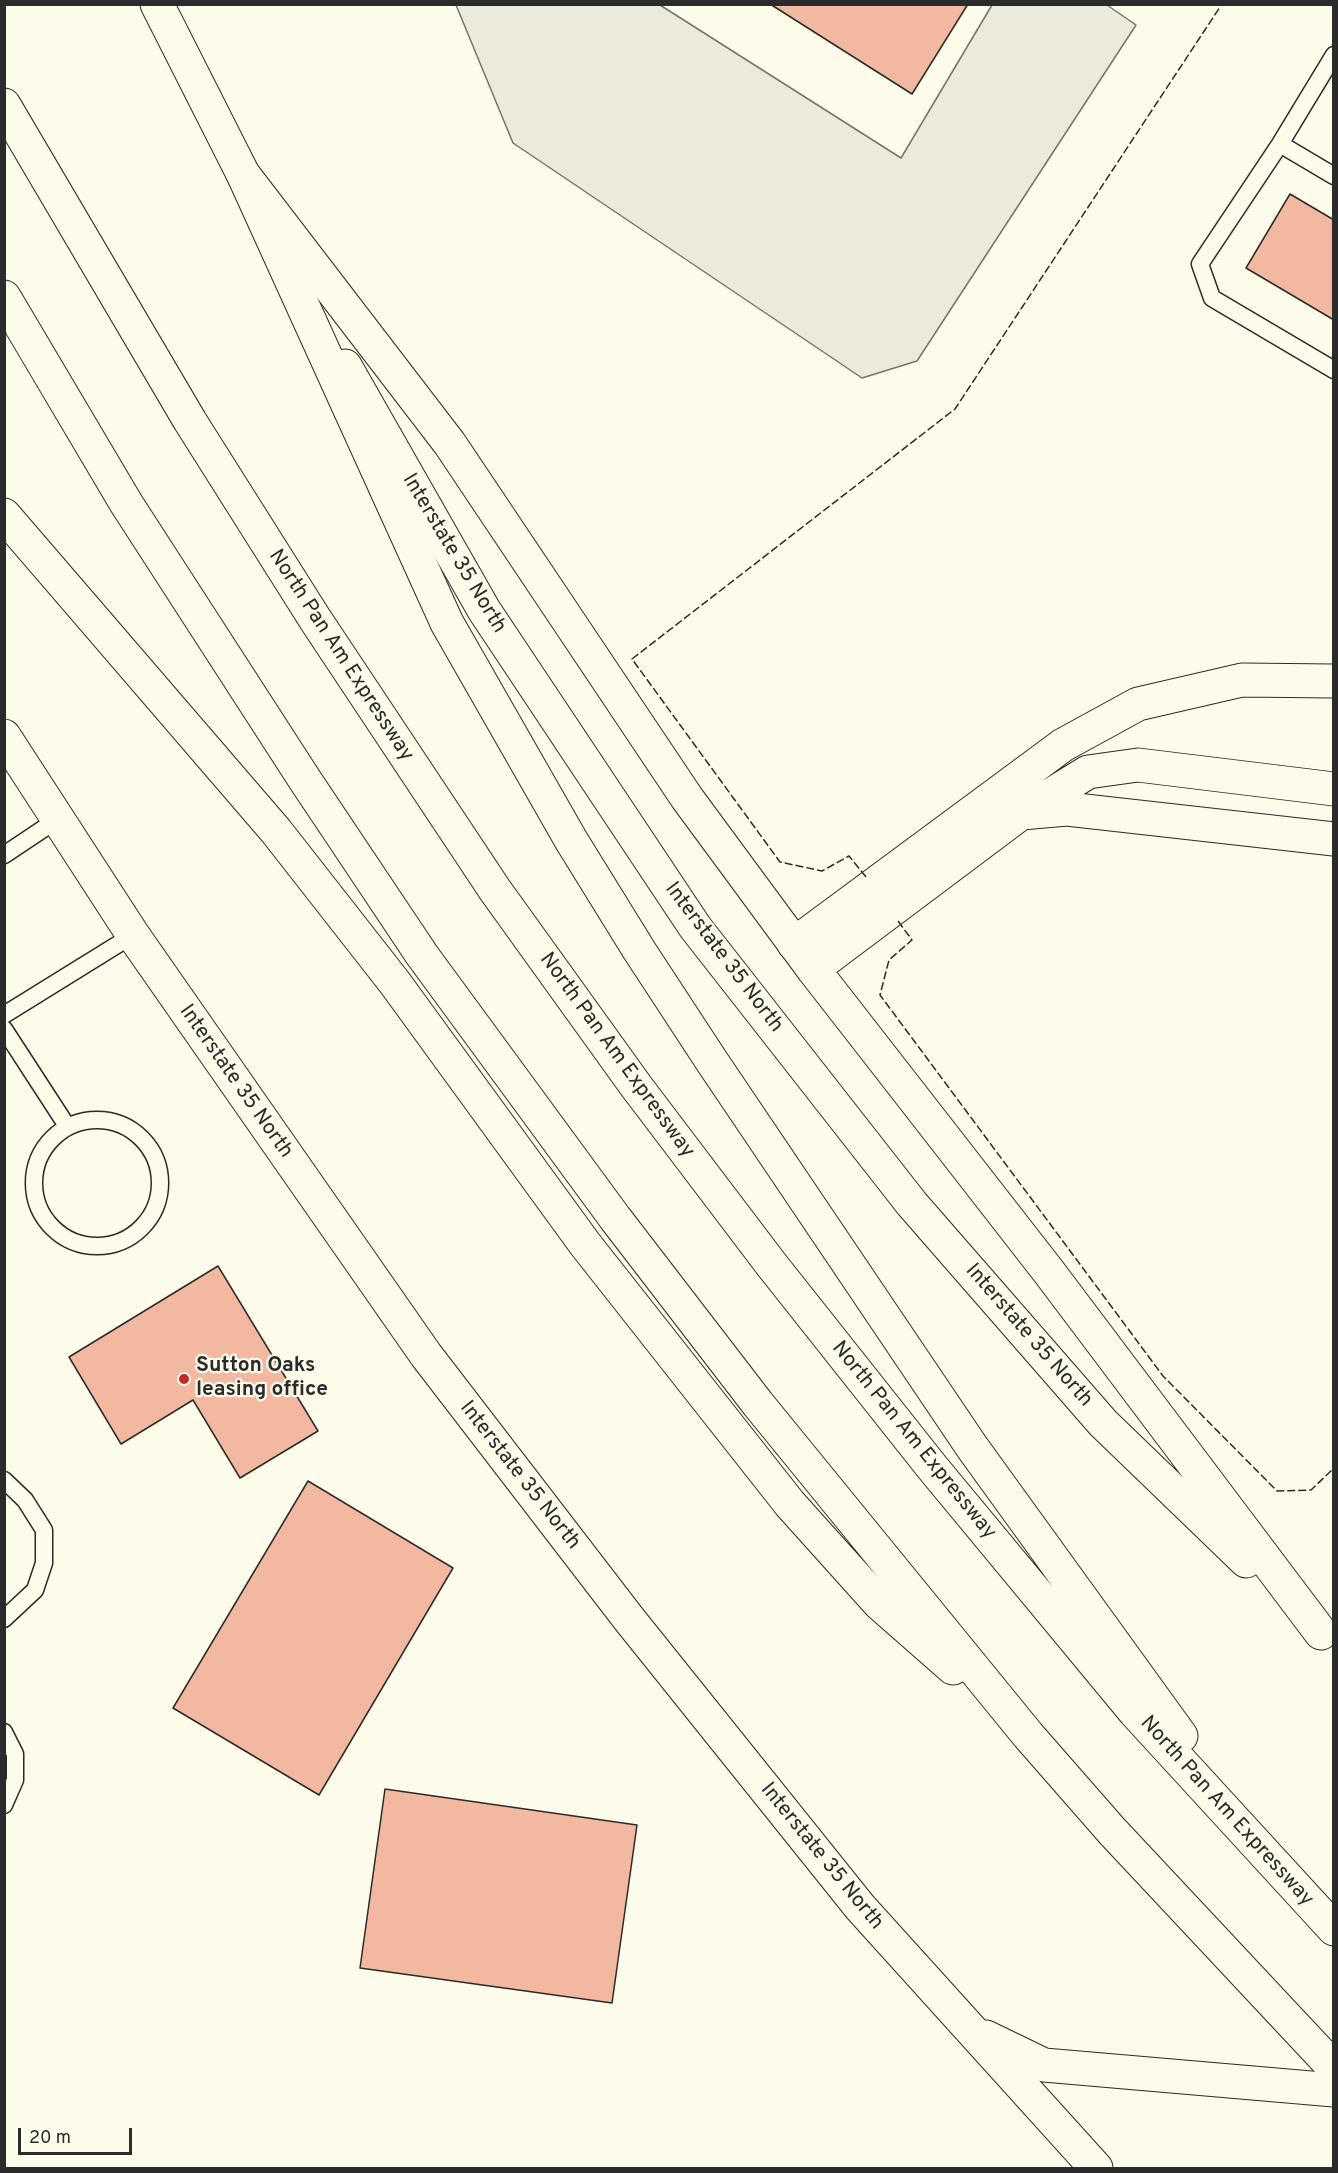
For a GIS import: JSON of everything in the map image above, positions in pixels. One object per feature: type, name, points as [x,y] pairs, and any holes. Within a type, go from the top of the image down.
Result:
[{"type":"main road","points":[[157,4],[243,174],[447,623],[571,840],[711,1060],[972,1447],[1279,1871]]},
{"type":"main road","name":"North Pan Am Expressway","points":[[4,105],[190,421],[315,620],[495,890],[623,1068],[779,1273],[932,1467],[1135,1712],[1334,1929]]},
{"type":"main road","points":[[243,174],[450,444],[687,798],[803,956],[1049,1272],[1327,1638]]},
{"type":"main road","name":"Interstate 35 North","points":[[243,174],[355,385],[484,610],[695,927],[912,1204],[1103,1423],[1327,1638]]},
{"type":"main road","points":[[4,297],[126,503],[305,780],[422,954],[615,1218],[758,1404],[1028,1735],[1217,1945],[1334,2068]]},
{"type":"main road","points":[[4,515],[283,839],[395,983],[585,1244],[790,1504],[879,1603],[1028,1735]]},
{"type":"main road","points":[[803,956],[1063,745],[1138,704],[1242,680],[1334,681]]},
{"type":"main road","name":"Interstate 35 North","points":[[4,736],[133,935],[426,1355],[629,1619],[845,1888],[1096,2169]]},
{"type":"main road","points":[[803,956],[1088,772],[1138,765],[1334,789]]},
{"type":"main road","points":[[1022,813],[1067,809],[1334,839]]},
{"type":"main road","points":[[971,2030],[1044,2065],[1334,2090]]},
{"type":"lane","points":[[1334,55],[1280,144],[1200,264],[1212,298],[1334,370]]},
{"type":"lane","points":[[1280,144],[1334,176]]},
{"type":"lane","points":[[4,855],[58,819]]},
{"type":"lane","points":[[4,1015],[133,935]]},
{"type":"lane","points":[[4,1029],[67,1126]]},
{"type":"lane","points":[[90,1119],[115,1122],[137,1133],[153,1153],[160,1177],[158,1202],[146,1224],[127,1240],[103,1247],[78,1244],[57,1233],[40,1214],[33,1190],[35,1164],[47,1143],[67,1126],[90,1119]]},
{"type":"lane","points":[[4,1480],[25,1500],[44,1530],[44,1563],[34,1590],[4,1619]]},
{"type":"lane","points":[[4,1732],[15,1754],[15,1780],[4,1805]]},
{"type":"shaded area","points":[[456,5],[660,5],[901,158],[992,5],[1107,5],[1136,25],[917,361],[862,378],[513,143]]},
{"type":"building","points":[[770,4],[968,4],[912,94]]},
{"type":"building","points":[[1290,194],[1334,220],[1334,320],[1246,268]]},
{"type":"building","name":"Sutton Oaks leasing office","points":[[218,1266],[318,1431],[240,1478],[193,1400],[121,1444],[69,1357]]},
{"type":"building","points":[[308,1481],[453,1568],[319,1795],[173,1708]]},
{"type":"building","points":[[385,1789],[637,1825],[612,2003],[360,1968]]},
{"type":"fence","points":[[866,877],[849,856],[822,871],[780,862],[632,659],[955,409],[1222,4]]},
{"type":"fence","points":[[898,921],[912,940],[889,960],[880,995],[1163,1376],[1277,1491],[1311,1490],[1334,1468]]},
{"type":"place","name":"Sutton Oaks leasing office","points":[[184,1379]]}]
